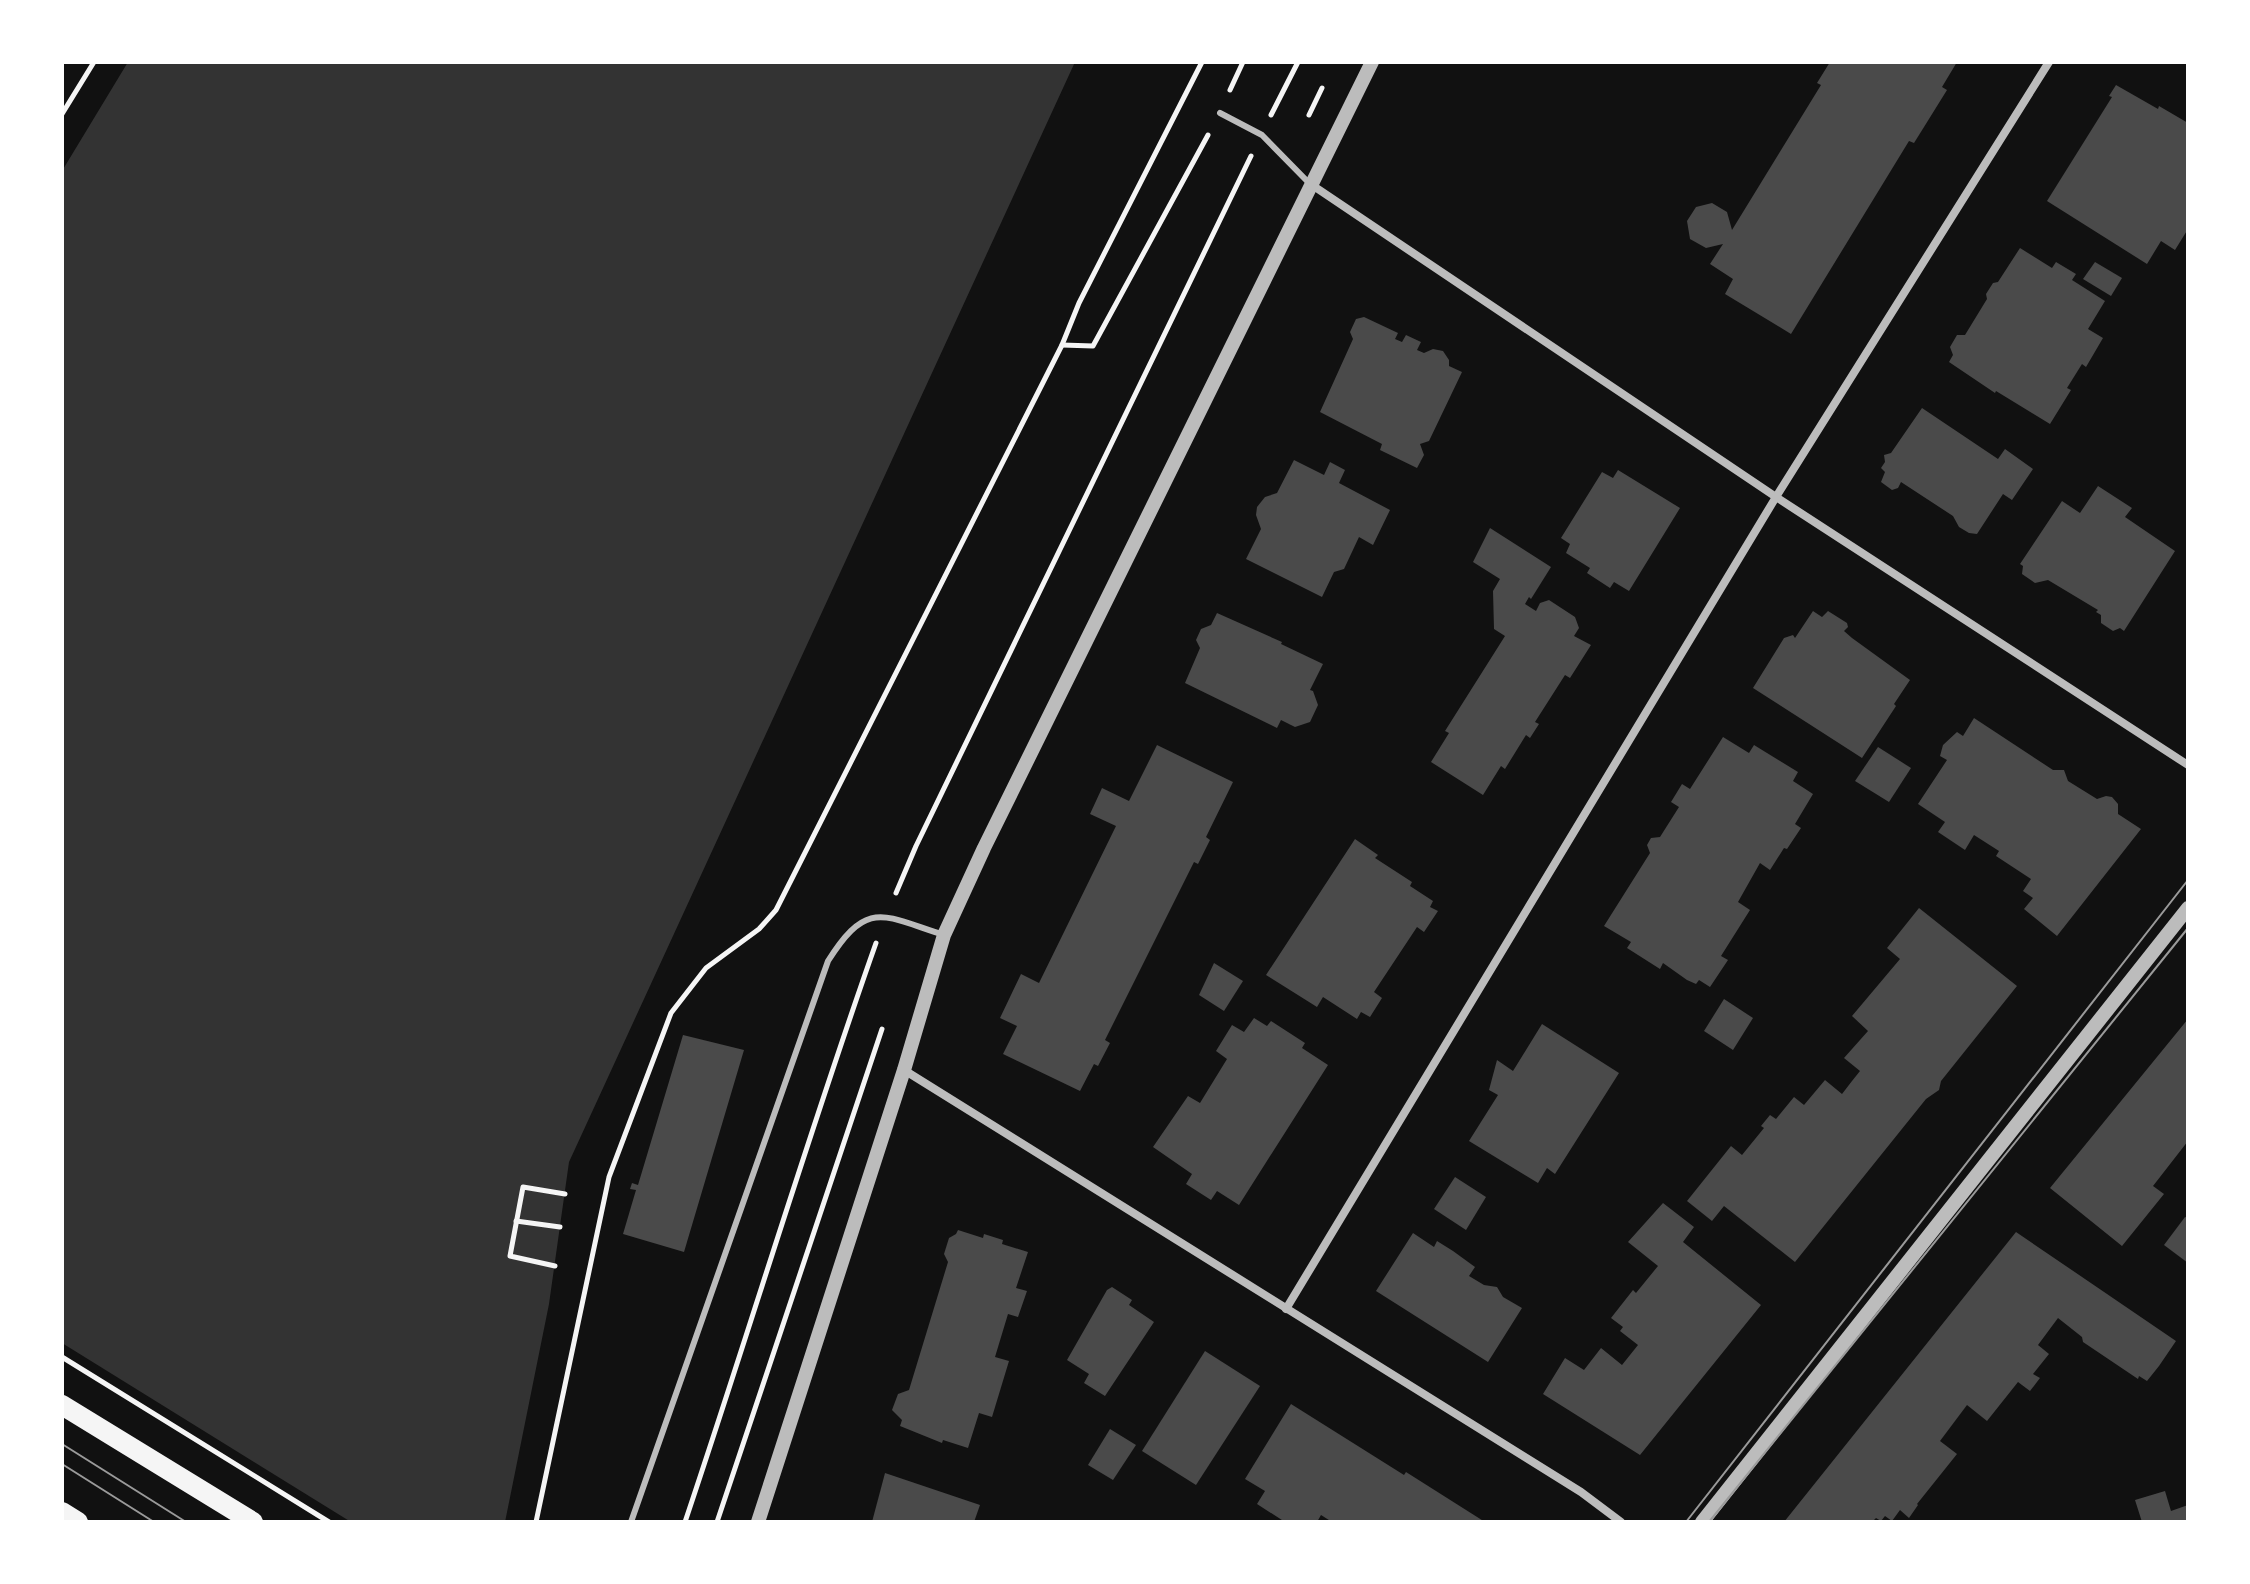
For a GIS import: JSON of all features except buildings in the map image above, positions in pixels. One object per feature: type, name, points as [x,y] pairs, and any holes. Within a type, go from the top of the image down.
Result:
[{"type":"main road","points":[[62,1405],[253,1522]]},
{"type":"main road","points":[[62,1512],[78,1522]]},
{"type":"street","points":[[758,1522],[904,1070],[944,935],[1372,62]]},
{"type":"street","points":[[1286,1309],[1776,497],[2049,62]]},
{"type":"street","points":[[1312,185],[1776,497],[2188,765]]},
{"type":"street","points":[[1702,1522],[2188,908]]},
{"type":"street","points":[[904,1070],[1581,1492],[1621,1522]]},
{"type":"lane","points":[[1220,113],[1262,135],[1312,185]]},
{"type":"lane","points":[[631,1522],[828,961],[844,935],[861,921],[876,915],[944,935]]},
{"type":"path","points":[[62,114],[94,62]]},
{"type":"path","points":[[536,1522],[609,1177],[671,1013],[706,968],[759,929],[776,910],[1202,62]]},
{"type":"path","points":[[1062,345],[1093,346],[1220,113],[1243,62]]},
{"type":"path","points":[[685,1522],[759,1303],[841,1043],[886,916],[916,846],[1298,62]]},
{"type":"path","points":[[555,1266],[510,1256],[523,1187],[565,1194]]},
{"type":"path","points":[[516,1221],[560,1227]]},
{"type":"path","points":[[62,1357],[329,1522]]},
{"type":"shaded area","points":[[128,62],[1075,62],[569,1162],[549,1304],[505,1522],[62,1522],[62,171]]},
{"type":"pier","points":[[62,1343],[351,1522],[62,1522]]},
{"type":"tram line","points":[[1686,1522],[2188,880]]},
{"type":"tram line","points":[[1709,1522],[2188,928]]},
{"type":"tram line","points":[[62,1444],[186,1522]]},
{"type":"tram line","points":[[62,1464],[154,1522]]}]
